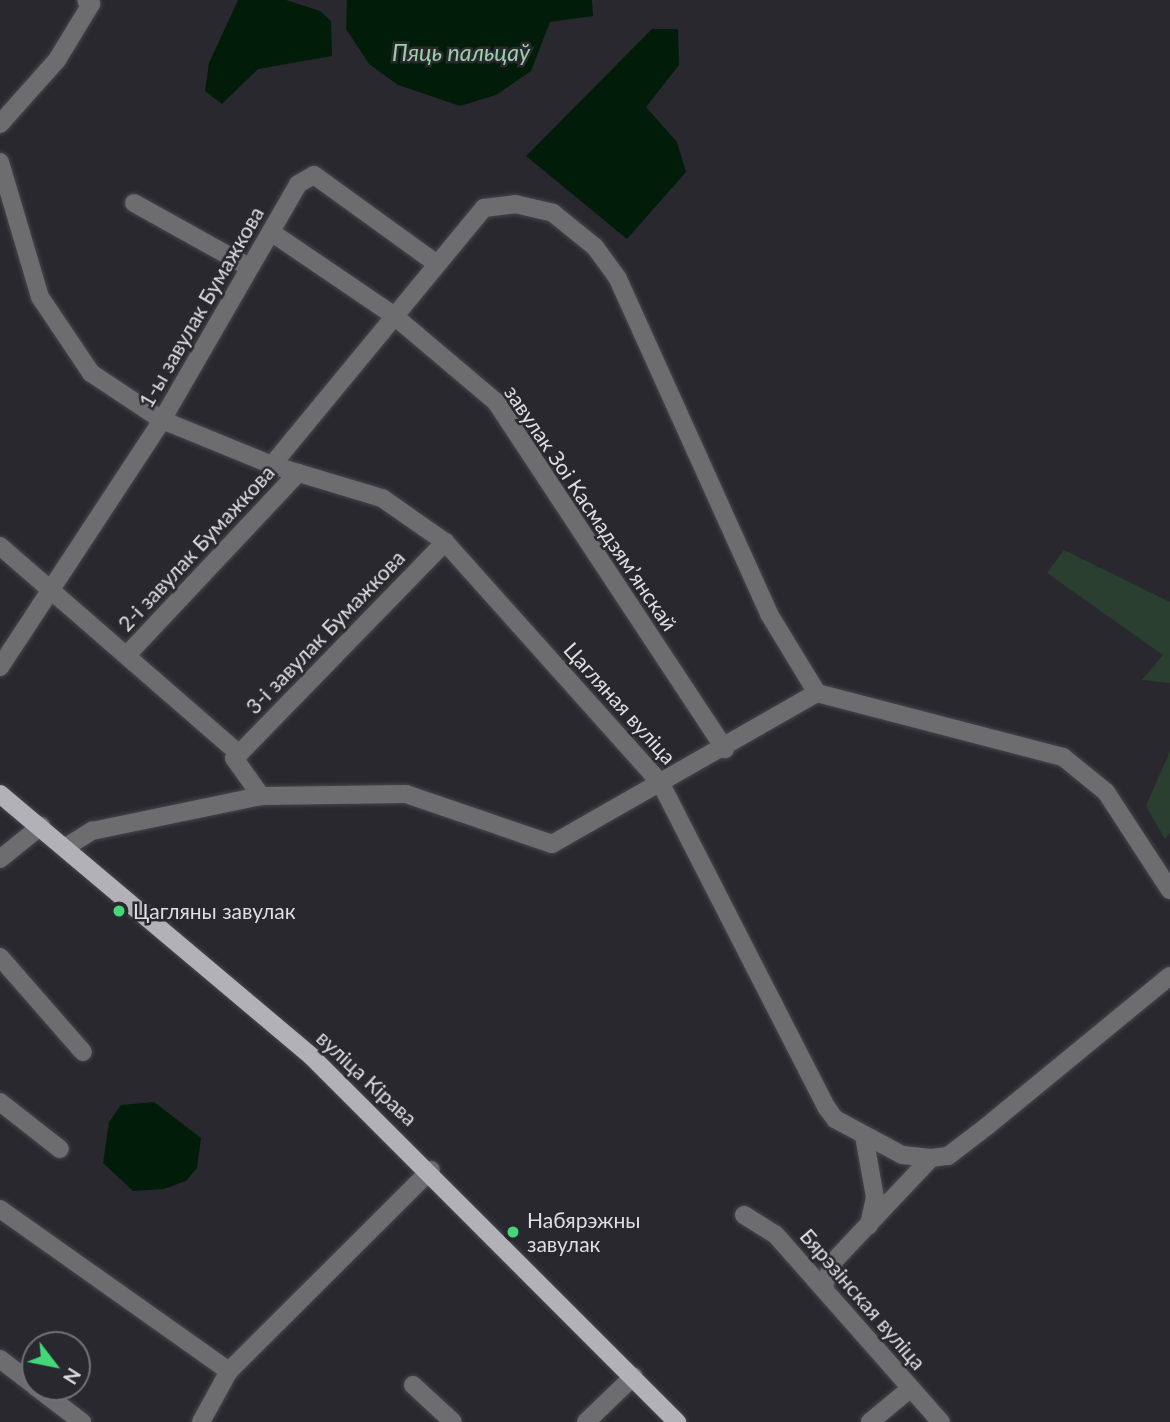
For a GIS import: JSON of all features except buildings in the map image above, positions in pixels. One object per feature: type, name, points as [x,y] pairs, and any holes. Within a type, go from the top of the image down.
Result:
[{"type":"main road","name":"вуліца Кірава","points":[[0,794],[311,1056],[431,1170],[677,1422]]},
{"type":"street","points":[[0,124],[57,60],[91,4],[86,0]]},
{"type":"street","name":"Цагляная вуліца","points":[[0,162],[49,316],[91,373],[162,420],[272,465],[382,498],[445,542],[661,784],[817,693]]},
{"type":"street","name":"1-ы завулак Бумажкова","points":[[0,667],[162,420],[298,184],[314,175],[434,262]]},
{"type":"street","points":[[134,203],[249,267]]},
{"type":"street","points":[[272,465],[434,262],[484,208],[499,205],[553,213],[595,247],[652,344],[769,614],[817,693],[1063,757],[1106,792],[1170,890]]},
{"type":"street","name":"завулак Зоі Касмадзямʼянскай","points":[[271,232],[393,315],[496,402],[725,749]]},
{"type":"street","name":"2-і завулак Бумажкова","points":[[127,654],[298,473]]},
{"type":"street","name":"3-і завулак Бумажкова","points":[[239,754],[445,542]]},
{"type":"street","points":[[0,546],[239,754],[234,758],[261,796]]},
{"type":"street","points":[[66,847],[92,831],[261,796],[406,794],[552,844],[661,784],[827,1108],[864,1136],[902,1155],[931,1158],[948,1156],[1170,976]]},
{"type":"street","points":[[0,859],[41,826]]},
{"type":"street","points":[[0,957],[83,1052]]},
{"type":"street","points":[[0,1102],[60,1149]]},
{"type":"street","points":[[864,1136],[875,1197],[869,1226]]},
{"type":"street","points":[[823,1288],[834,1261],[931,1158]]},
{"type":"street","points":[[201,1422],[229,1371],[431,1170]]},
{"type":"street","points":[[0,1209],[229,1371]]},
{"type":"street","name":"Бярэзінская вуліца","points":[[744,1215],[775,1234],[940,1422]]},
{"type":"street","points":[[0,1359],[21,1375]]},
{"type":"street","points":[[586,1422],[634,1376]]},
{"type":"street","points":[[414,1385],[453,1422]]},
{"type":"street","points":[[870,1422],[911,1388]]},
{"type":"street","points":[[54,1401],[82,1422]]},
{"type":"shaded area","points":[[1064,550],[1170,602],[1170,683],[1142,680],[1163,655],[1047,573]]},
{"type":"shaded area","points":[[1170,751],[1170,833],[1165,839],[1146,806]]},
{"type":"water","points":[[238,0],[286,0],[320,11],[331,21],[332,56],[258,69],[222,104],[205,91],[209,63]]},
{"type":"water","name":"Пяць пальцаў","points":[[347,0],[592,0],[593,16],[550,22],[531,71],[496,95],[460,106],[398,85],[369,64],[346,29]]},
{"type":"water","points":[[652,29],[678,29],[679,65],[646,107],[677,142],[686,172],[627,239],[526,156]]},
{"type":"water","points":[[154,1102],[201,1138],[197,1168],[186,1181],[164,1189],[133,1191],[103,1163],[109,1122],[121,1105]]},
{"type":"place","name":"Цагляны завулак","points":[[119,911]]},
{"type":"place","name":"Набярэжны завулак","points":[[513,1232]]}]
